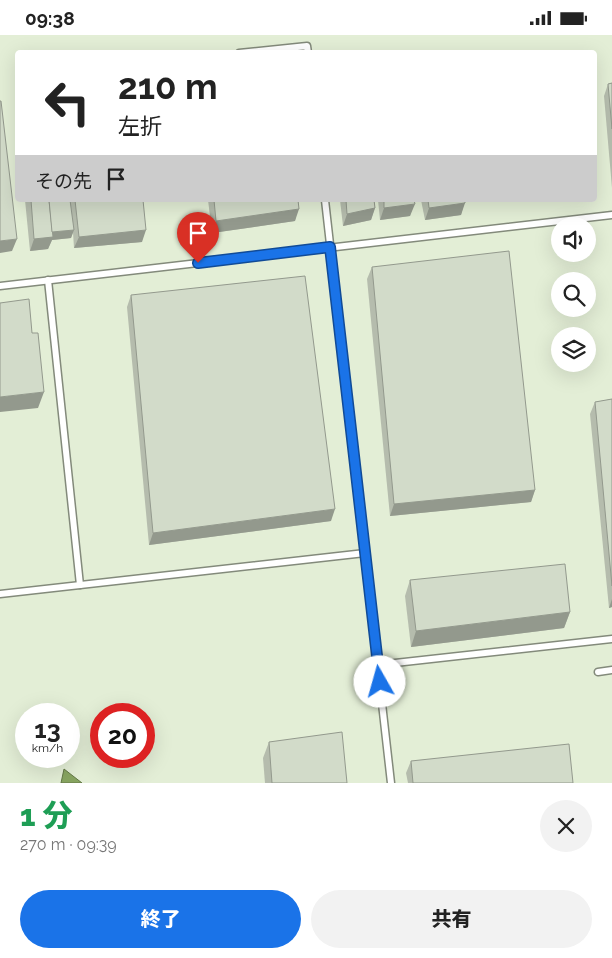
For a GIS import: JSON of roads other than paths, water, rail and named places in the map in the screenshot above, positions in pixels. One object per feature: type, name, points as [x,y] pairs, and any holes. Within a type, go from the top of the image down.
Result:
[{"type":"lane","points":[[265,50],[307,45],[308,50]]},
{"type":"lane","points":[[324,202],[391,783]]},
{"type":"lane","points":[[0,286],[612,215]]},
{"type":"lane","points":[[48,280],[80,585]]},
{"type":"lane","points":[[0,594],[365,553]]},
{"type":"lane","points":[[378,665],[612,639]]},
{"type":"lane","points":[[598,672],[612,670]]}]
